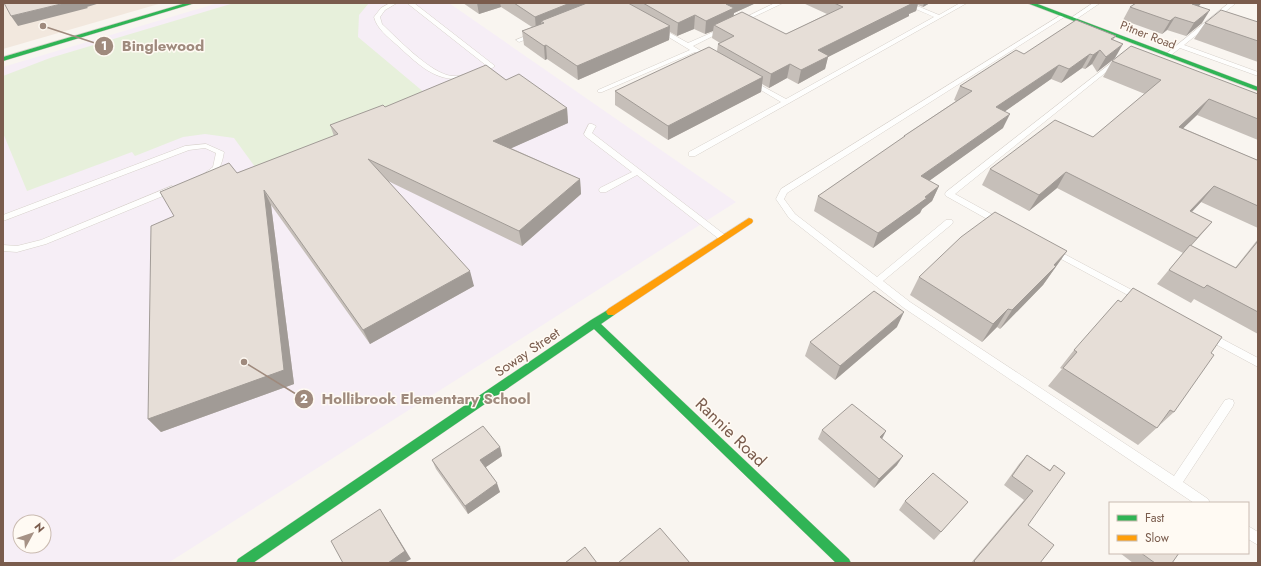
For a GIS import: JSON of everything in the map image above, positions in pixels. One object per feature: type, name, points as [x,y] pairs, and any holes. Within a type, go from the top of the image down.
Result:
[{"type":"street","points":[[3,59],[192,3]]},
{"type":"street","name":"Pitner Road","points":[[1030,3],[1136,46],[1168,55],[1188,66],[1211,72],[1231,82],[1258,89]]},
{"type":"street","name":"Soway Street","points":[[242,563],[722,237],[749,221]]},
{"type":"street","name":"Rannie Road","points":[[594,324],[845,563]]},
{"type":"lane","points":[[394,3],[383,9],[377,17],[379,25],[435,74],[451,78],[467,76],[492,66],[410,3]]},
{"type":"lane","points":[[688,46],[780,3]]},
{"type":"lane","points":[[905,3],[939,17]]},
{"type":"lane","points":[[692,154],[964,3]]},
{"type":"lane","points":[[1073,20],[1097,3]]},
{"type":"lane","points":[[1168,55],[1233,3]]},
{"type":"lane","points":[[1063,16],[784,192],[780,199],[792,216],[907,305],[1202,502]]},
{"type":"lane","points":[[654,26],[714,61]]},
{"type":"lane","points":[[519,40],[541,32]]},
{"type":"lane","points":[[1180,46],[1258,74]]},
{"type":"lane","points":[[600,92],[694,50]]},
{"type":"lane","points":[[1005,225],[949,194],[1123,56]]},
{"type":"lane","points":[[1211,72],[1222,61]]},
{"type":"lane","points":[[747,80],[786,102]]},
{"type":"lane","points":[[592,126],[588,134],[722,237]]},
{"type":"lane","points":[[3,218],[188,148],[206,146],[220,152],[219,164],[210,174],[196,180]]},
{"type":"lane","points":[[603,190],[637,172]]},
{"type":"lane","points":[[3,248],[17,249],[43,242],[181,186]]},
{"type":"lane","points":[[876,282],[949,222]]},
{"type":"lane","points":[[1048,248],[1146,302]]},
{"type":"lane","points":[[1202,332],[1258,363]]},
{"type":"lane","points":[[1175,484],[1229,403]]},
{"type":"lane","points":[[1249,533],[1258,539]]},
{"type":"shaded area","points":[[3,3],[162,3],[3,49]]},
{"type":"shaded area","points":[[218,3],[449,3],[736,202],[168,563],[5,563],[3,554],[3,67]]},
{"type":"green space","points":[[234,3],[369,3],[359,15],[358,37],[432,99],[258,171],[234,138],[205,134],[183,137],[135,156],[132,152],[27,191],[3,133],[3,76],[50,58]]},
{"type":"building","points":[[4,3],[65,3],[11,16]]},
{"type":"building","points":[[514,3],[570,3],[535,17]]},
{"type":"building","points":[[587,3],[628,3],[670,26],[577,66],[522,31],[544,23],[541,21]]},
{"type":"building","points":[[643,3],[728,3],[726,4],[734,8],[706,21],[695,15],[678,23]]},
{"type":"building","points":[[834,3],[913,3],[818,50],[829,56],[801,70],[790,64],[771,74],[718,44],[734,36],[714,25],[742,12],[786,34],[843,7]]},
{"type":"building","points":[[1136,3],[1194,3],[1192,4],[1210,10],[1194,23],[1175,17],[1170,21],[1130,7]]},
{"type":"building","points":[[1221,10],[1258,22],[1258,41],[1205,23]]},
{"type":"building","points":[[1076,20],[1116,36],[1111,39],[1123,44],[1106,57],[1100,50],[1093,55],[1090,54],[1069,69],[1059,65],[996,107],[1010,114],[921,176],[939,186],[925,197],[927,198],[878,233],[818,196],[972,91],[960,86],[1016,50],[1024,54]]},
{"type":"building","points":[[1131,46],[1258,94],[1258,119],[1209,99],[1179,127],[1257,160],[1258,159],[1258,206],[1214,186],[1190,211],[1212,222],[1197,238],[1066,172],[1039,195],[990,169],[1055,120],[1093,137],[1161,80],[1112,61]]},
{"type":"building","points":[[709,47],[763,77],[668,126],[615,91]]},
{"type":"building","points":[[486,65],[506,80],[519,74],[567,108],[493,141],[580,179],[519,231],[368,159],[470,271],[363,330],[264,190],[284,370],[148,419],[151,226],[174,216],[160,192],[229,163],[237,173],[338,134],[330,125],[383,105],[385,107]]},
{"type":"building","points":[[995,212],[1067,251],[1054,265],[1056,266],[1012,310],[1008,309],[993,324],[919,277],[961,237]]},
{"type":"building","points":[[1258,241],[1258,312],[1207,285],[1204,288],[1169,270],[1190,245],[1236,268]]},
{"type":"building","points":[[1133,288],[1222,337],[1211,353],[1214,355],[1174,412],[1170,410],[1157,428],[1063,368],[1077,352],[1074,350],[1118,300],[1121,302]]},
{"type":"building","points":[[874,291],[904,312],[840,366],[810,342]]},
{"type":"building","points":[[852,404],[886,431],[880,437],[903,456],[879,479],[822,430]]},
{"type":"building","points":[[483,426],[500,447],[480,460],[497,483],[465,506],[432,460]]},
{"type":"building","points":[[1027,455],[1050,471],[1054,465],[1065,473],[1028,525],[1054,545],[1040,563],[976,563],[974,561],[1033,491],[1012,476]]},
{"type":"building","points":[[933,473],[968,502],[941,532],[905,501]]},
{"type":"building","points":[[380,509],[405,551],[388,563],[343,563],[331,541]]},
{"type":"building","points":[[660,528],[690,563],[618,563]]},
{"type":"building","points":[[585,547],[597,563],[565,563]]},
{"type":"building","points":[[1142,554],[1178,554],[1172,563],[1155,563]]},
{"type":"traffic: fast","points":[[3,59],[192,3]]},
{"type":"traffic: fast","points":[[1030,3],[1258,89]]},
{"type":"traffic: fast","points":[[242,563],[611,312]]},
{"type":"traffic: fast","points":[[594,323],[845,563]]},
{"type":"traffic: slow","points":[[611,312],[749,221]]},
{"type":"place","name":"Binglewood","points":[[43,26]]},
{"type":"place","name":"Hollibrook Elementary School","points":[[244,362]]}]
